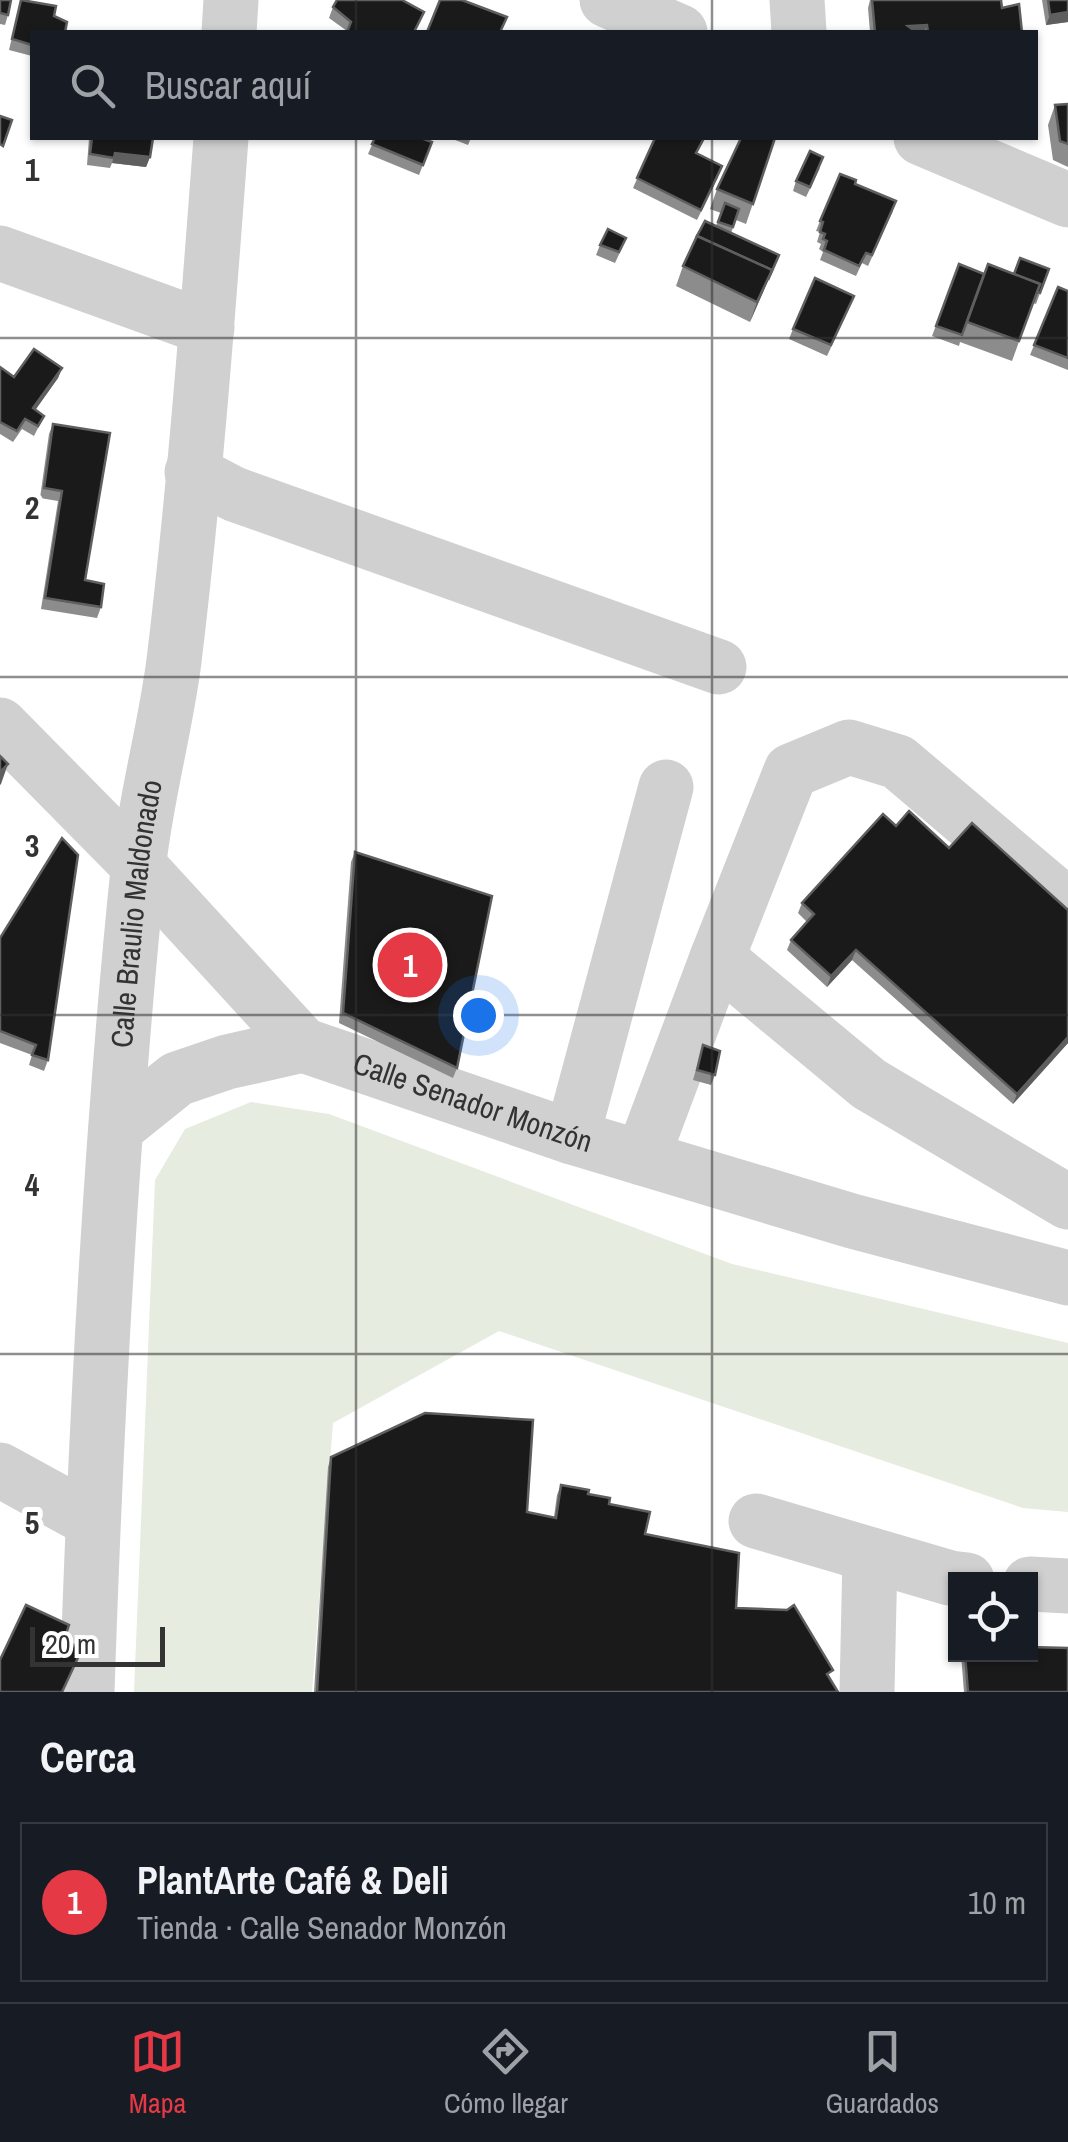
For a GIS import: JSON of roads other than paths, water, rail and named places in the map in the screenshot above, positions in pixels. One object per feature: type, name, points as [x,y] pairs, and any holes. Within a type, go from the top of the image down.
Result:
[{"type":"street","points":[[229,30],[231,0]]},
{"type":"street","points":[[607,0],[675,30]]},
{"type":"street","points":[[797,0],[799,30]]},
{"type":"street","name":"Calle Braulio Maldonado","points":[[87,1692],[116,1128],[138,865],[174,664],[221,140]]},
{"type":"street","points":[[926,140],[1068,200]]},
{"type":"street","points":[[0,253],[207,328]]},
{"type":"street","points":[[192,472],[234,494],[719,666]]},
{"type":"street","name":"Calle Senador Monzón","points":[[0,725],[138,865],[303,1045],[572,1137],[852,1221],[1068,1278]]},
{"type":"street","points":[[642,1158],[791,771],[849,747],[898,762],[1068,906]]},
{"type":"street","points":[[572,1137],[666,787]]},
{"type":"street","points":[[716,958],[870,1084],[1068,1202]]},
{"type":"street","points":[[116,1128],[176,1079],[227,1062],[303,1045]]},
{"type":"street","points":[[0,1470],[93,1520]]},
{"type":"street","points":[[756,1521],[948,1577]]},
{"type":"street","points":[[866,1692],[870,1555]]},
{"type":"street","points":[[1038,1584],[1068,1586]]},
{"type":"place","name":"PlantArte Café & Deli","points":[[410,965]]}]
